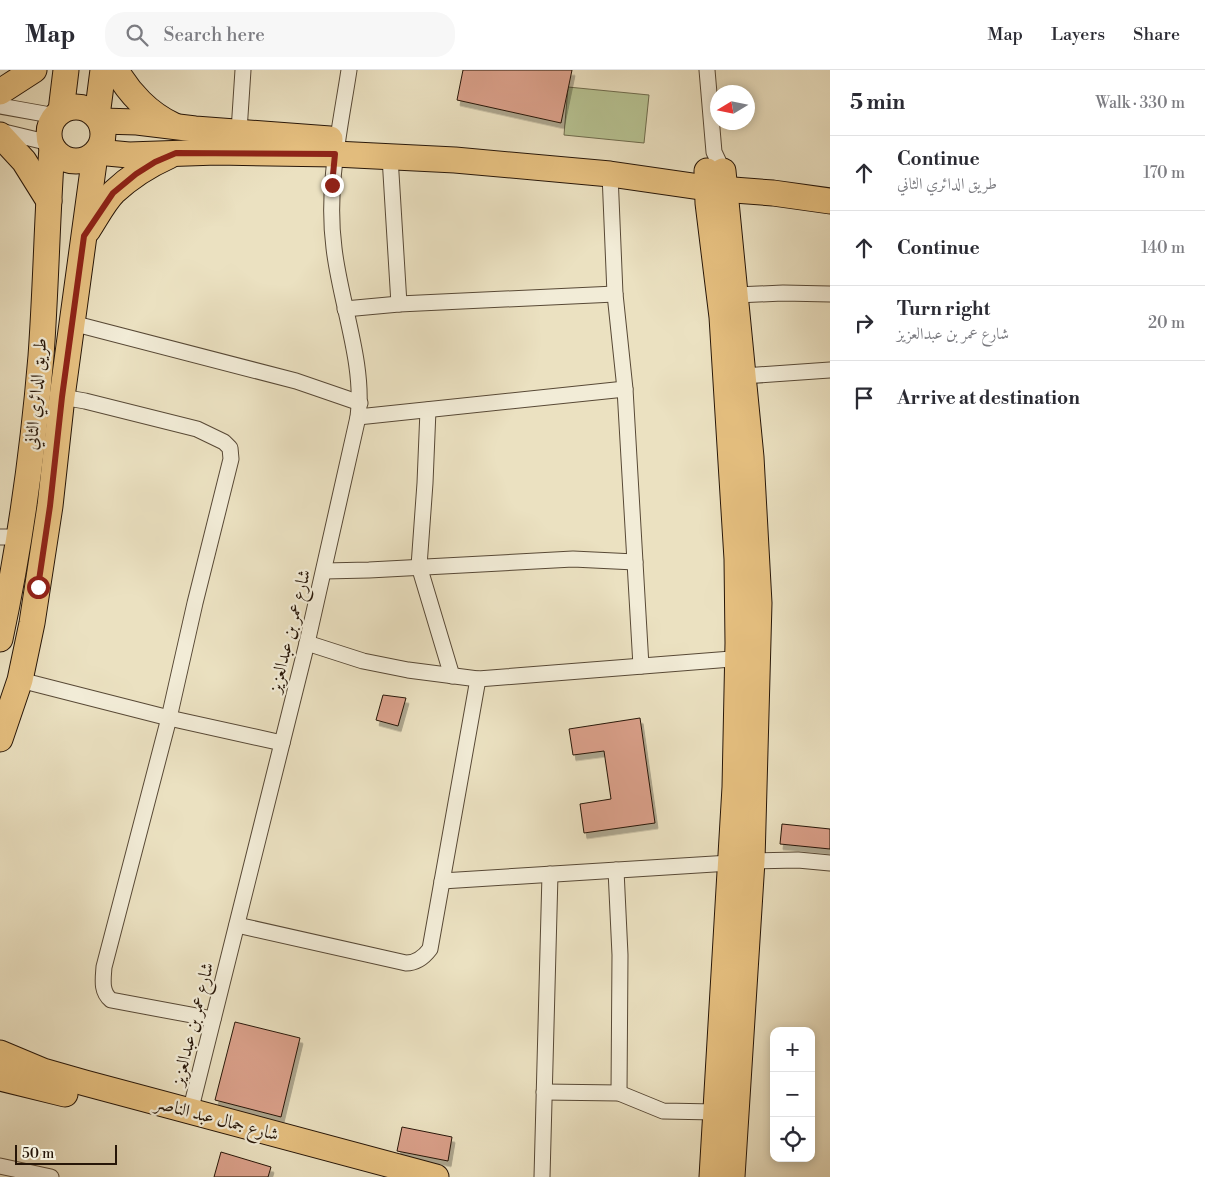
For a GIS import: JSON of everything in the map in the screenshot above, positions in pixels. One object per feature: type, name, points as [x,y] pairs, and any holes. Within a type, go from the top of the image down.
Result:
[{"type":"main road","points":[[0,92],[34,70]]},
{"type":"main road","points":[[66,70],[59,114],[49,129],[51,145],[58,155],[66,160],[75,162],[84,161],[96,154],[336,147],[612,160],[830,190]]},
{"type":"main road","points":[[99,119],[103,70]]},
{"type":"main road","points":[[116,70],[139,100],[164,120],[178,127]]},
{"type":"main road","points":[[59,114],[71,107],[82,107],[93,112],[104,129],[104,137],[96,154]]},
{"type":"main road","points":[[99,119],[239,131],[390,156],[610,174],[715,174],[773,193],[830,201]]},
{"type":"main road","points":[[0,133],[24,161],[49,201]]},
{"type":"main road","name":"طريق الدائري الثاني","points":[[0,638],[12,582],[10,537],[25,502],[40,369],[51,145]]},
{"type":"main road","points":[[84,236],[113,193],[136,174],[155,162],[176,153]]},
{"type":"main road","name":"طريق الدائري الثاني","points":[[0,739],[20,680],[38,587],[96,154]]},
{"type":"main road","points":[[715,174],[736,295],[751,456],[758,560],[735,787],[741,862],[732,1177]]},
{"type":"main road","points":[[715,174],[737,559],[748,658]]},
{"type":"main road","points":[[12,582],[38,587]]},
{"type":"main road","points":[[712,1177],[715,1112],[741,862]]},
{"type":"main road","name":"شارع جمال عبد الناصر","points":[[0,1053],[43,1071],[436,1177]]},
{"type":"main road","name":"شارع جمال عبد الناصر","points":[[0,1078],[130,1110],[200,1131],[377,1177]]},
{"type":"street","points":[[239,131],[243,70]]},
{"type":"street","name":"شارع عمر بن عبدالعزيز","points":[[190,1112],[307,643],[359,410],[358,370],[334,247],[332,185],[336,147],[349,70]]},
{"type":"street","points":[[707,70],[715,174]]},
{"type":"street","points":[[0,106],[59,114]]},
{"type":"street","points":[[0,133],[51,145]]},
{"type":"street","points":[[390,156],[399,304]]},
{"type":"street","points":[[610,174],[615,294],[625,389],[641,666]]},
{"type":"street","points":[[736,295],[783,292],[830,294]]},
{"type":"street","points":[[345,309],[399,304],[615,294]]},
{"type":"street","points":[[72,322],[296,381],[359,410],[428,410],[625,389]]},
{"type":"street","points":[[744,376],[830,370]]},
{"type":"street","points":[[62,397],[197,429],[224,442],[230,448],[231,460],[195,603],[169,718],[104,968],[103,988],[111,1000],[214,1019]]},
{"type":"street","points":[[428,410],[419,566],[452,676]]},
{"type":"street","points":[[324,571],[573,559],[635,562]]},
{"type":"street","points":[[307,643],[362,661],[408,670],[478,679],[748,658]]},
{"type":"street","points":[[237,925],[406,963],[413,963],[425,956],[430,949],[478,679]]},
{"type":"street","points":[[20,680],[169,718],[282,743]]},
{"type":"street","points":[[442,881],[741,862],[798,860],[830,863]]},
{"type":"street","points":[[616,870],[620,955],[619,1093]]},
{"type":"street","points":[[542,1177],[550,874]]},
{"type":"street","points":[[544,1092],[619,1093],[663,1111],[715,1112]]},
{"type":"street","points":[[0,1166],[51,1177]]},
{"type":"green space","points":[[568,87],[649,95],[644,143],[564,135]]},
{"type":"building","points":[[463,70],[572,70],[561,123],[457,100]]},
{"type":"building","points":[[383,695],[406,698],[398,726],[376,720]]},
{"type":"building","points":[[640,718],[655,823],[584,833],[580,804],[611,799],[604,751],[573,755],[569,729]]},
{"type":"building","points":[[782,824],[830,829],[830,849],[780,844]]},
{"type":"building","points":[[235,1022],[300,1038],[281,1117],[215,1100]]},
{"type":"building","points":[[402,1127],[452,1137],[448,1161],[397,1151]]},
{"type":"building","points":[[221,1152],[271,1167],[268,1177],[214,1177]]},
{"type":"route","points":[[38,587],[84,236],[113,193],[136,174],[155,162],[176,153],[335,154],[332,185]]}]
